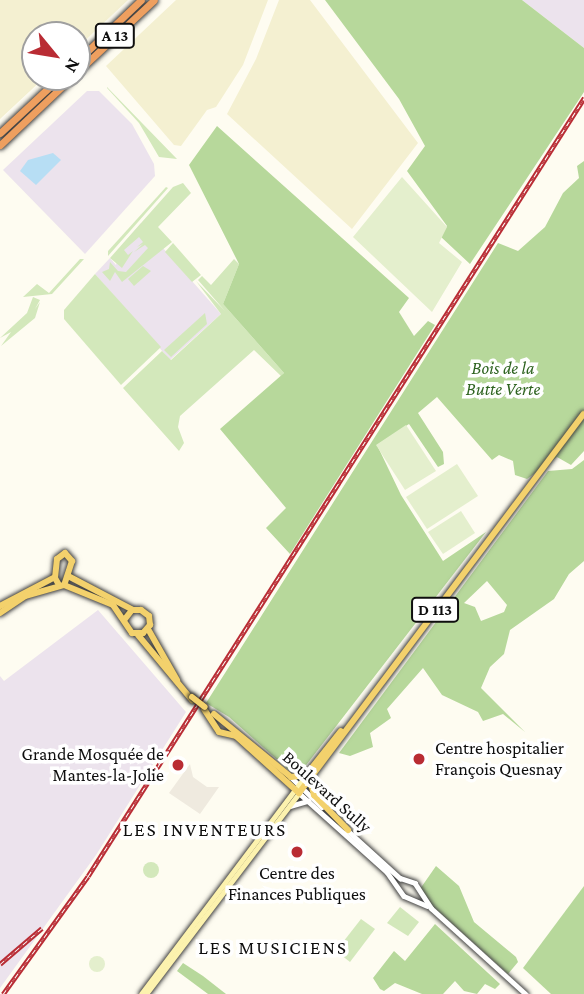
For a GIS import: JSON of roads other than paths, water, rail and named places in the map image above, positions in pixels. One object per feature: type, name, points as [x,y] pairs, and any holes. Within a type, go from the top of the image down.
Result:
[{"type":"highway","name":"A 13","points":[[91,48],[142,0]]},
{"type":"highway","name":"A 13","points":[[91,59],[154,0]]},
{"type":"highway","points":[[0,133],[45,91]]},
{"type":"highway","points":[[0,145],[57,91]]},
{"type":"main road","name":"D 113","points":[[146,994],[584,414]]},
{"type":"main road","points":[[0,613],[25,596],[62,585],[70,577],[71,559],[65,553],[57,558],[55,576],[62,585],[107,601],[125,619],[128,630],[138,635],[192,698]]},
{"type":"main road","points":[[0,606],[55,576]]},
{"type":"main road","points":[[70,577],[148,615],[148,629],[176,680],[205,708],[218,726],[226,722],[226,733]]},
{"type":"main road","points":[[125,619],[133,610]]},
{"type":"main road","points":[[138,635],[148,629]]},
{"type":"main road","name":"Boulevard Sully","points":[[205,708],[226,722],[299,789]]},
{"type":"main road","name":"Boulevard Sully","points":[[218,726],[226,733],[239,738],[289,780]]},
{"type":"main road","points":[[288,799],[289,780],[308,777],[314,794],[348,830]]},
{"type":"main road","name":"D 113","points":[[141,994],[288,799],[299,789]]},
{"type":"street","name":"Boulevard Sully","points":[[299,789],[308,801],[411,898],[431,908]]},
{"type":"street","name":"Boulevard Sully","points":[[299,789],[407,882],[415,883],[418,892],[431,908]]},
{"type":"street","points":[[289,807],[308,801]]},
{"type":"street","points":[[401,888],[407,882]]},
{"type":"street","points":[[411,898],[418,892]]},
{"type":"street","points":[[431,908],[526,994]]},
{"type":"water","points":[[53,153],[61,160],[36,185],[20,171],[28,160]]},
{"type":"railway","points":[[3,994],[88,876],[584,98]]},
{"type":"railway","points":[[0,964],[42,928]]},
{"type":"place","name":"Centre hospitalier François Quesnay","points":[[419,759]]},
{"type":"place","name":"Grande Mosquée de Mantes-la-Jolie","points":[[178,765]]},
{"type":"place","name":"Centre des Finances Publiques","points":[[297,852]]},
{"type":"district","name":"LES INVENTEURS","points":[[205,830]]},
{"type":"district","name":"LES MUSICIENS","points":[[273,948]]},
{"type":"park label","name":"Bois de la Butte Verte","points":[[503,379]]}]
